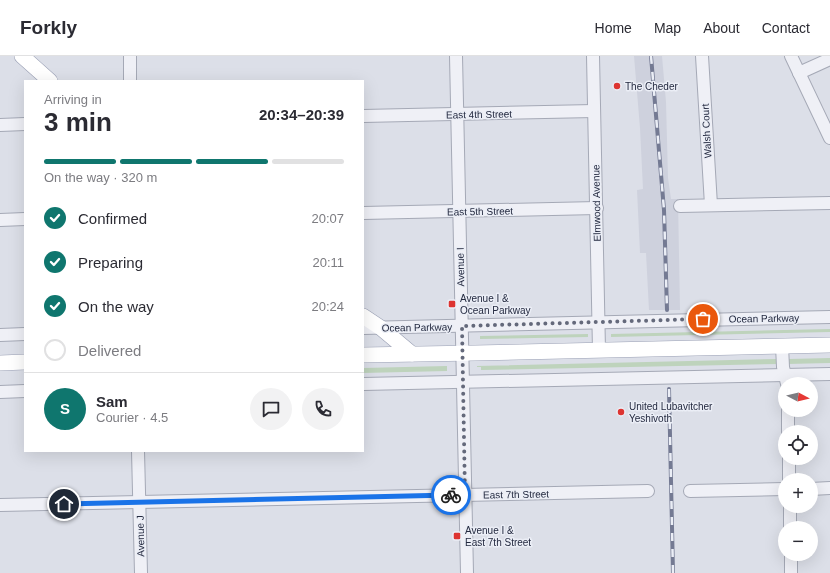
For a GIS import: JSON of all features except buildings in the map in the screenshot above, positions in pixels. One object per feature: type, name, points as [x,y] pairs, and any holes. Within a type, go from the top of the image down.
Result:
[{"type":"main road","points":[[22,56],[49,80]]},
{"type":"main road","points":[[364,317],[381,328],[412,354]]},
{"type":"main road","points":[[364,355],[830,345]]},
{"type":"main road","points":[[0,363],[24,362]]},
{"type":"street","points":[[130,56],[130,80]]},
{"type":"street","name":"Avenue I","points":[[456,56],[467,573]]},
{"type":"street","name":"Elmwood Avenue","points":[[593,56],[599,350]]},
{"type":"street","name":"Walsh Court","points":[[702,56],[711,205]]},
{"type":"street","points":[[791,56],[830,138]]},
{"type":"street","points":[[799,73],[830,59]]},
{"type":"street","name":"East 4th Street","points":[[364,116],[594,112]]},
{"type":"street","points":[[0,125],[24,124]]},
{"type":"street","points":[[680,206],[830,203]]},
{"type":"street","name":"East 5th Street","points":[[364,213],[597,208]]},
{"type":"street","points":[[0,220],[24,219]]},
{"type":"street","name":"Ocean Parkway","points":[[364,328],[830,317]]},
{"type":"street","points":[[0,335],[24,334]]},
{"type":"street","points":[[782,346],[785,377]]},
{"type":"street","points":[[808,377],[830,374]]},
{"type":"street","points":[[364,384],[778,380]]},
{"type":"street","points":[[0,392],[24,391]]},
{"type":"street","name":"Avenue J","points":[[138,452],[141,573]]},
{"type":"street","points":[[818,489],[830,488]]},
{"type":"street","points":[[690,491],[778,489]]},
{"type":"street","name":"East 7th Street","points":[[0,505],[648,491]]},
{"type":"street","points":[[791,561],[791,573]]},
{"type":"shaded area","points":[[634,56],[662,56],[666,102],[668,178],[671,199],[678,199],[680,310],[649,310],[646,253],[640,253],[637,190],[643,189]]},
{"type":"green space","points":[[830,329],[830,332],[611,337],[611,334]]},
{"type":"green space","points":[[588,334],[588,337],[480,339],[480,336]]},
{"type":"green space","points":[[830,358],[830,363],[787,364],[788,359]]},
{"type":"green space","points":[[777,359],[779,364],[481,370],[481,367],[477,367],[477,366]]},
{"type":"green space","points":[[447,366],[447,371],[364,373],[364,368]]},
{"type":"railway","points":[[651,56],[664,210],[667,310]]},
{"type":"railway","points":[[669,389],[673,573]]},
{"type":"way so far","points":[[451,495],[465,495],[462,326],[703,319]]},
{"type":"place","name":"The Cheder","points":[[617,86]]},
{"type":"place","name":"Avenue I & Ocean Parkway","points":[[452,304]]},
{"type":"place","name":"United Lubavitcher Yeshivoth","points":[[621,412]]},
{"type":"place","name":"Avenue I & East 7th Street","points":[[457,536]]},
{"type":"route","points":[[64,504],[451,495]]}]
